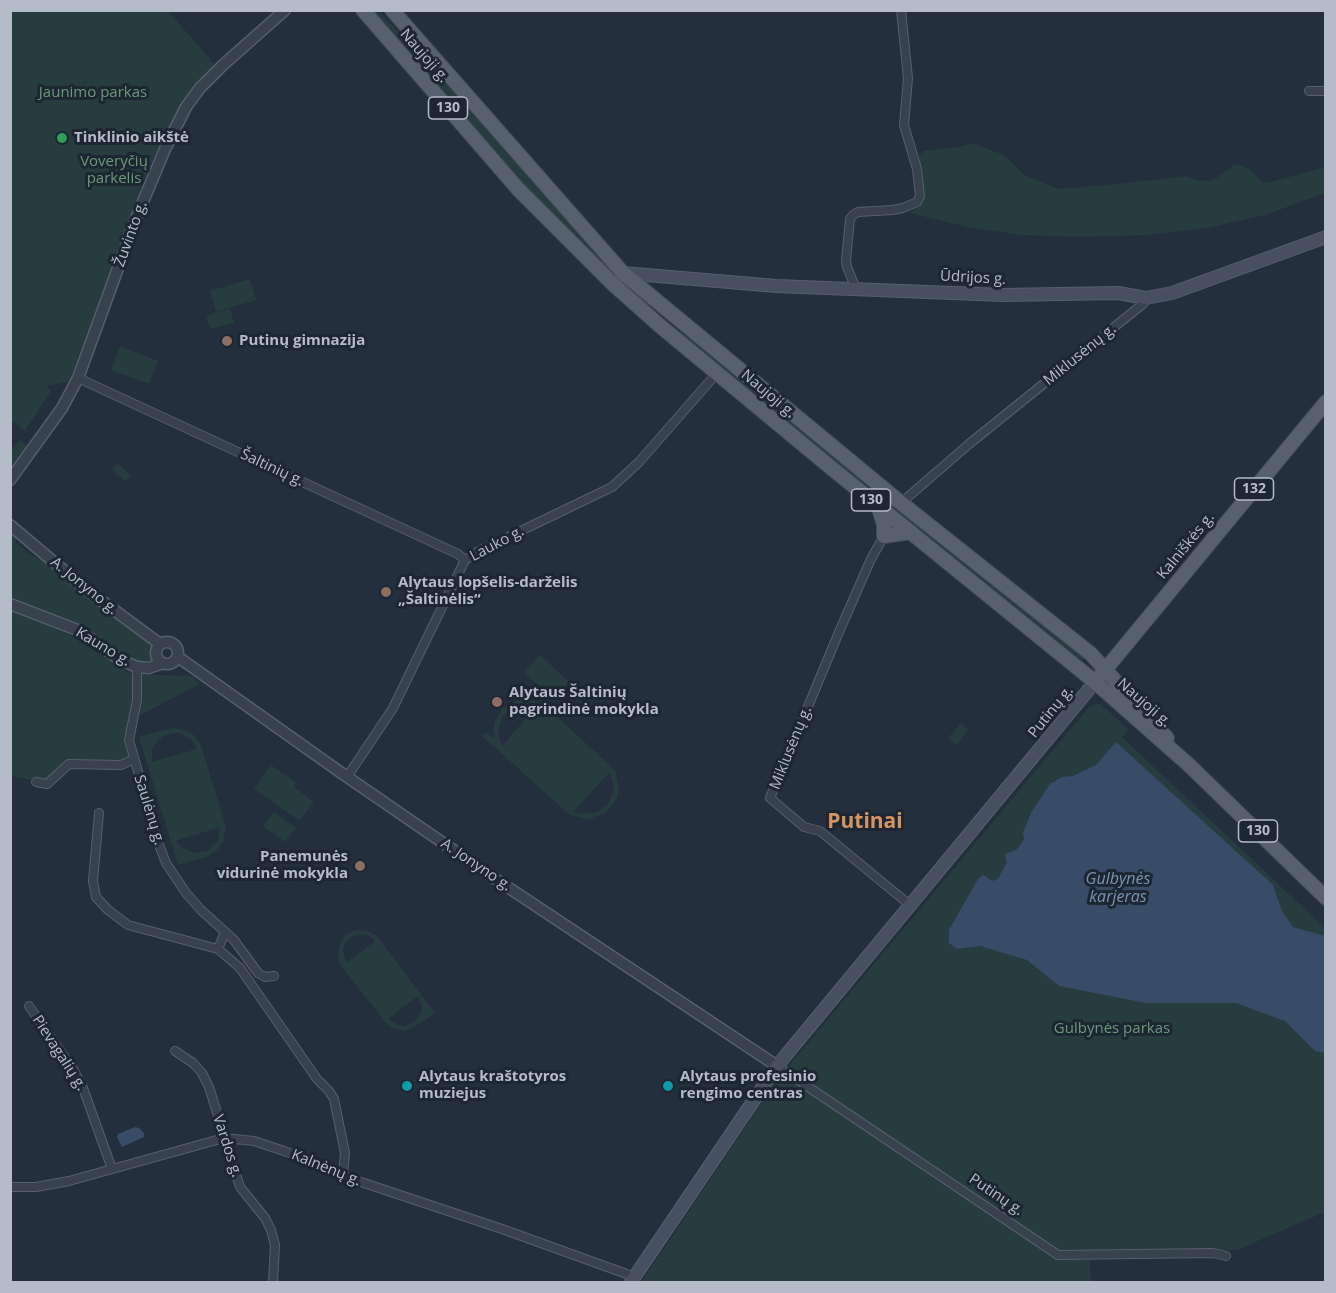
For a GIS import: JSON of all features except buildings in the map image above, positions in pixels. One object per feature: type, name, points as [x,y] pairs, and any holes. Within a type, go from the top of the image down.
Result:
[{"type":"main road","name":"Naujoji g.","points":[[363,10],[518,189],[613,284],[659,325],[878,506],[1095,682],[1190,765],[1326,898]]},
{"type":"main road","name":"Naujoji g.","points":[[392,10],[623,273],[901,503],[1091,654],[1190,765]]},
{"type":"main road","name":"Ūdrijos g.","points":[[623,273],[776,286],[1003,295],[1118,292],[1146,298],[1172,293],[1326,237]]},
{"type":"main road","points":[[613,284],[623,273]]},
{"type":"main road","name":"Kalniškės g.","points":[[1095,682],[1326,402]]},
{"type":"main road","points":[[878,506],[884,525],[884,536],[911,532]]},
{"type":"main road","name":"Putinų g.","points":[[633,1280],[777,1066],[1095,682]]},
{"type":"street","name":"Žuvinto g.","points":[[10,480],[62,408],[78,378],[140,208],[186,107],[200,88],[223,65],[285,10]]},
{"type":"street","points":[[856,289],[846,260],[850,219],[858,212],[903,208],[917,202],[920,196],[917,169],[904,124],[908,78],[901,10]]},
{"type":"street","points":[[1309,91],[1326,90]]},
{"type":"street","name":"Miklusėnų g.","points":[[901,503],[969,444],[1144,303],[1146,298]]},
{"type":"street","name":"Lauko g.","points":[[347,777],[393,708],[465,560],[479,551],[612,487],[639,462],[717,373]]},
{"type":"street","name":"Šaltinių g.","points":[[78,378],[458,554],[465,560]]},
{"type":"street","name":"A. Jonyno g.","points":[[10,525],[87,590],[160,644]]},
{"type":"street","name":"Miklusėnų g.","points":[[884,536],[871,559],[839,632],[770,798],[804,827],[820,831],[910,905]]},
{"type":"street","name":"Kauno g.","points":[[10,604],[80,631],[120,660],[137,667],[148,668],[163,663]]},
{"type":"street","points":[[168,642],[175,645],[178,657],[173,663],[163,663],[156,656],[160,644],[168,642]]},
{"type":"street","name":"A. Jonyno g.","points":[[178,657],[503,884],[777,1066]]},
{"type":"street","name":"Saulėnų g.","points":[[137,667],[137,700],[129,740],[166,863],[186,893],[242,949],[258,973],[265,977],[274,976]]},
{"type":"street","points":[[36,782],[47,784],[69,764],[121,765],[134,759]]},
{"type":"street","points":[[99,813],[93,881],[96,897],[108,910],[128,925],[218,949],[240,968],[317,1079],[334,1099],[345,1152],[343,1175]]},
{"type":"street","points":[[218,949],[225,932]]},
{"type":"street","name":"Pievagalių g.","points":[[29,1006],[73,1069],[83,1088],[112,1168]]},
{"type":"street","name":"Vardos g.","points":[[175,1051],[202,1072],[209,1087],[240,1187],[271,1230],[275,1245],[273,1282]]},
{"type":"street","name":"Putinų g.","points":[[777,1066],[1058,1255],[1213,1253],[1226,1256]]},
{"type":"street","name":"Kalnėnų g.","points":[[10,1187],[36,1187],[69,1182],[224,1138],[254,1141],[343,1175],[526,1237],[633,1280]]},
{"type":"green space","name":"Jaunimo parkas","points":[[10,11],[168,11],[216,66],[189,97],[169,128],[149,167],[69,382],[46,386],[51,391],[25,431],[13,422],[10,424]]},
{"type":"green space","points":[[370,11],[378,11],[425,59],[606,267],[525,187]]},
{"type":"green space","points":[[972,143],[1004,155],[1023,174],[1058,189],[1185,176],[1212,181],[1234,165],[1240,165],[1267,183],[1325,167],[1325,193],[1265,215],[1208,228],[1147,235],[1079,237],[1022,235],[967,227],[910,213],[918,207],[922,198],[919,155],[924,151],[959,147]]},
{"type":"green space","points":[[250,279],[256,300],[216,312],[210,291]]},
{"type":"green space","points":[[230,309],[234,323],[210,329],[206,316]]},
{"type":"green space","points":[[658,317],[693,340],[1085,658],[1082,661]]},
{"type":"green space","points":[[120,346],[158,361],[149,384],[111,370]]},
{"type":"green space","points":[[20,440],[28,446],[11,470],[10,452]]},
{"type":"green space","points":[[117,463],[131,475],[125,481],[112,470]]},
{"type":"green space","points":[[10,532],[18,538],[15,542],[29,554],[50,564],[159,649],[160,654],[156,662],[144,663],[131,660],[87,628],[11,599]]},
{"type":"green space","points":[[10,609],[73,636],[132,674],[191,676],[200,684],[129,721],[126,741],[130,756],[127,760],[65,764],[43,782],[11,776]]},
{"type":"green space","points":[[540,655],[569,682],[553,699],[524,672]]},
{"type":"green space","points":[[526,699],[542,703],[615,770],[619,789],[617,798],[606,813],[588,819],[570,815],[482,736],[486,732],[494,739],[494,723],[503,708],[518,700]],"holes":[[[522,703],[537,706],[502,746],[498,731],[502,716],[514,706]],[[610,772],[614,787],[609,803],[596,813],[573,812]]]},
{"type":"green space","name":"Gulbynės parkas","points":[[1101,704],[1129,730],[1122,737],[1325,928],[1325,1212],[1237,1250],[1089,1253],[1091,1282],[642,1282],[777,1080],[1090,706]]},
{"type":"green space","points":[[961,723],[969,730],[956,745],[948,738]]},
{"type":"green space","points":[[172,728],[188,731],[201,745],[226,827],[223,842],[209,856],[178,865],[139,737]],"holes":[[[180,733],[191,739],[197,749],[152,762],[154,745],[163,736]],[[220,827],[218,841],[207,851],[193,853],[176,841]]]},
{"type":"green space","points":[[271,765],[296,783],[294,787],[314,802],[300,821],[254,789]]},
{"type":"green space","points":[[274,812],[296,828],[285,842],[263,826]]},
{"type":"green space","points":[[352,931],[370,932],[378,937],[435,1013],[405,1031],[392,1028],[386,1023],[341,966],[338,958],[340,943],[345,935]],"holes":[[[363,934],[375,941],[346,963],[343,950],[345,943],[350,938]],[[418,996],[422,1007],[414,1022],[403,1026],[388,1019]]]},
{"type":"water","name":"Gulbynės karjeras","points":[[1116,742],[1273,885],[1282,911],[1293,927],[1325,936],[1325,1053],[1315,1051],[1285,1021],[1236,1003],[1146,1003],[1059,986],[1027,960],[980,946],[957,949],[949,943],[949,930],[978,879],[983,875],[992,881],[998,879],[1007,862],[1005,854],[1016,850],[1021,844],[1031,813],[1050,784],[1062,777],[1073,776],[1096,765]]},
{"type":"water","points":[[135,1127],[144,1133],[144,1137],[122,1147],[117,1137],[118,1134]]},
{"type":"place","name":"Tinklinio aikštė","points":[[62,138]]},
{"type":"place","name":"Putinų gimnazija","points":[[227,341]]},
{"type":"place","name":"Alytaus lopšelis-darželis „Šaltinėlis“","points":[[386,592]]},
{"type":"place","name":"Alytaus Šaltinių pagrindinė mokykla","points":[[497,702]]},
{"type":"place","name":"Panemunės vidurinė mokykla","points":[[360,866]]},
{"type":"place","name":"Alytaus kraštotyros muziejus","points":[[407,1086]]},
{"type":"place","name":"Alytaus profesinio rengimo centras","points":[[668,1086]]},
{"type":"district","name":"Putinai","points":[[865,822]]},
{"type":"park label","name":"Voveryčių parkelis","points":[[114,170]]}]
